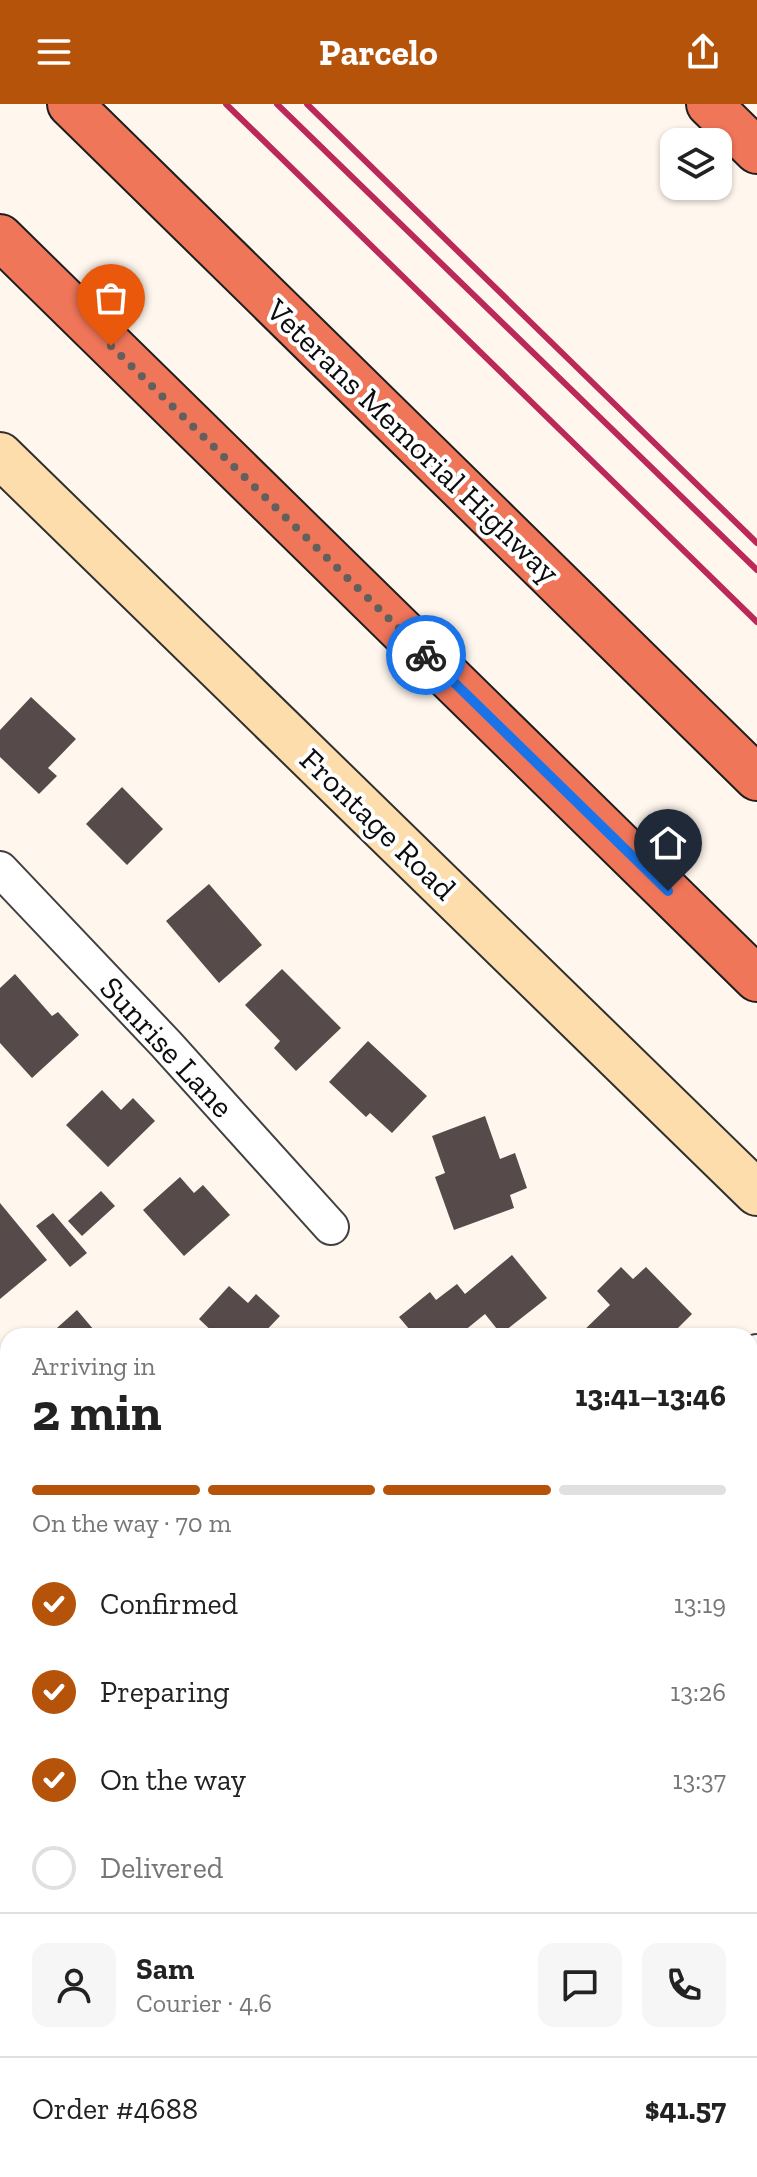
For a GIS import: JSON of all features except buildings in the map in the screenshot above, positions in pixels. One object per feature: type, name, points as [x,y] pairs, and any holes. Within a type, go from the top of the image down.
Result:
[{"type":"highway","name":"Veterans Memorial Highway","points":[[70,104],[757,778]]},
{"type":"highway","points":[[709,104],[757,151]]},
{"type":"highway","points":[[0,237],[757,979]]},
{"type":"street","name":"Frontage Road","points":[[0,455],[757,1193]]},
{"type":"street","name":"Sunrise Lane","points":[[4,882],[166,1044],[331,1227]]},
{"type":"railway","points":[[226,104],[757,622]]},
{"type":"railway","points":[[277,104],[757,570]]},
{"type":"railway","points":[[307,104],[757,543]]},
{"type":"way so far","points":[[111,346],[426,655]]},
{"type":"route","points":[[426,655],[668,891]]}]
